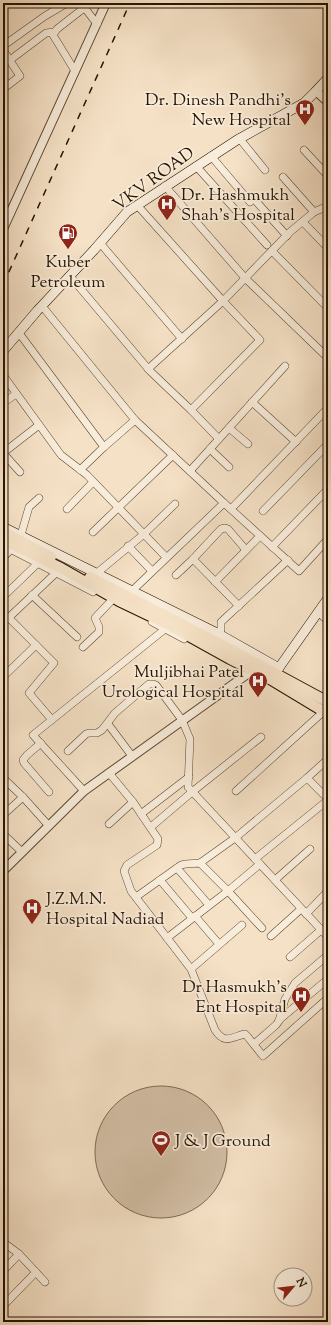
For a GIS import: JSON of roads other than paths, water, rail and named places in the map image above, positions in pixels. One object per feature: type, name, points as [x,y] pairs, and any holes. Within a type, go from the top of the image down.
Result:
[{"type":"main road","name":"VKV ROAD","points":[[3,351],[126,212],[239,138],[304,103],[328,78]]},
{"type":"main road","points":[[3,527],[133,590],[217,633],[275,673],[326,713]]},
{"type":"main road","points":[[3,532],[230,654],[250,672],[275,673]]},
{"type":"main road","points":[[3,540],[61,568],[119,601],[230,654],[275,673],[328,702]]},
{"type":"main road","points":[[275,673],[328,598]]},
{"type":"street","points":[[3,46],[45,16],[67,3]]},
{"type":"street","points":[[3,229],[106,3]]},
{"type":"street","points":[[10,60],[46,33],[54,32],[82,6],[97,24]]},
{"type":"street","points":[[54,32],[53,35],[75,71]]},
{"type":"street","points":[[3,50],[20,76],[3,89]]},
{"type":"street","points":[[316,91],[328,102]]},
{"type":"street","points":[[239,138],[265,170]]},
{"type":"street","points":[[304,150],[328,176]]},
{"type":"street","points":[[212,156],[286,236]]},
{"type":"street","points":[[196,166],[270,248],[328,308]]},
{"type":"street","points":[[283,177],[314,212]]},
{"type":"street","points":[[165,186],[245,278],[328,358]]},
{"type":"street","points":[[137,205],[260,340],[191,410]]},
{"type":"street","points":[[148,369],[223,301],[270,248],[314,212],[328,206]]},
{"type":"street","points":[[3,207],[10,214]]},
{"type":"street","points":[[303,222],[328,248]]},
{"type":"street","points":[[100,243],[182,338]]},
{"type":"street","points":[[70,276],[148,369],[219,439]]},
{"type":"street","points":[[42,306],[135,420],[299,571],[328,540]]},
{"type":"street","points":[[19,333],[104,447]]},
{"type":"street","points":[[190,471],[284,366]]},
{"type":"street","points":[[3,375],[61,455],[93,482],[166,557]]},
{"type":"street","points":[[3,403],[16,394]]},
{"type":"street","points":[[252,402],[296,442]]},
{"type":"street","points":[[231,509],[328,408]]},
{"type":"street","points":[[80,470],[135,420]]},
{"type":"street","points":[[20,472],[3,453],[39,426]]},
{"type":"street","points":[[229,428],[248,444]]},
{"type":"street","points":[[263,511],[328,444]]},
{"type":"street","points":[[210,449],[229,467]]},
{"type":"street","points":[[93,532],[173,455]]},
{"type":"street","points":[[67,509],[93,482]]},
{"type":"street","points":[[272,547],[328,489]]},
{"type":"street","points":[[21,535],[29,507],[39,498]]},
{"type":"street","points":[[133,590],[224,503]]},
{"type":"street","points":[[97,573],[144,534],[175,504]]},
{"type":"street","points":[[176,575],[193,560],[221,529],[228,529],[246,550]]},
{"type":"street","points":[[215,582],[260,536]]},
{"type":"street","points":[[3,545],[250,672],[84,791],[3,871]]},
{"type":"street","points":[[128,546],[152,571]]},
{"type":"street","points":[[3,558],[11,549]]},
{"type":"street","points":[[193,560],[239,606]]},
{"type":"street","points":[[217,633],[221,630],[221,622],[288,560]]},
{"type":"street","points":[[3,595],[7,593],[38,563]]},
{"type":"street","points":[[52,720],[29,693],[54,663],[36,645],[6,621],[57,572]]},
{"type":"street","points":[[32,595],[77,637]]},
{"type":"street","points":[[82,647],[98,632],[99,627],[95,618],[110,601]]},
{"type":"street","points":[[318,612],[328,622]]},
{"type":"street","points":[[84,791],[33,734],[165,629]]},
{"type":"street","points":[[3,677],[36,645]]},
{"type":"street","points":[[68,751],[86,734],[97,733],[102,730],[115,713],[149,684],[156,685],[182,720],[190,739],[188,787],[328,937]]},
{"type":"street","points":[[236,791],[326,713]]},
{"type":"street","points":[[108,724],[132,756]]},
{"type":"street","points":[[151,827],[260,737]]},
{"type":"street","points":[[41,743],[23,760],[49,792]]},
{"type":"street","points":[[136,897],[177,868],[186,863],[200,863],[235,838],[307,778],[328,758]]},
{"type":"street","points":[[109,773],[133,802],[158,839],[157,845],[127,865],[124,871],[131,892],[191,969],[215,1030],[219,1036],[223,1039],[228,1039],[245,1034],[263,1056],[328,998]]},
{"type":"street","points":[[141,814],[189,777]]},
{"type":"street","points":[[3,778],[23,797],[49,826]]},
{"type":"street","points":[[167,938],[228,891],[258,862],[328,800],[307,778]]},
{"type":"street","points":[[3,815],[23,797]]},
{"type":"street","points":[[110,824],[133,802]]},
{"type":"street","points":[[3,834],[22,852]]},
{"type":"street","points":[[275,880],[310,849]]},
{"type":"street","points":[[200,863],[262,928]]},
{"type":"street","points":[[177,868],[209,905]]},
{"type":"street","points":[[160,880],[219,944]]},
{"type":"street","points":[[271,936],[328,891]]},
{"type":"street","points":[[191,969],[242,926]]},
{"type":"street","points":[[290,957],[321,930]]},
{"type":"street","points":[[279,1021],[285,999],[295,983],[328,955]]},
{"type":"street","points":[[254,1044],[328,979]]},
{"type":"street","points":[[3,1242],[19,1254],[45,1282]]},
{"type":"street","points":[[3,1271],[19,1254]]},
{"type":"street","points":[[3,1306],[36,1272]]},
{"type":"railway","points":[[3,285],[130,3]]},
{"type":"place","name":"Dr. Dinesh Pandhi's New Hospital","points":[[305,126]]},
{"type":"place","name":"Dr. Hashmukh Shah's Hospital","points":[[167,221]]},
{"type":"place","name":"Kuber Petroleum","points":[[68,250]]},
{"type":"place","name":"Muljibhai Patel Urological Hospital","points":[[258,698]]},
{"type":"place","name":"J.Z.M.N. Hospital Nadiad","points":[[32,925]]},
{"type":"place","name":"Dr Hasmukh's Ent Hospital","points":[[301,1013]]},
{"type":"place","name":"J & J Ground","points":[[161,1157]]}]
